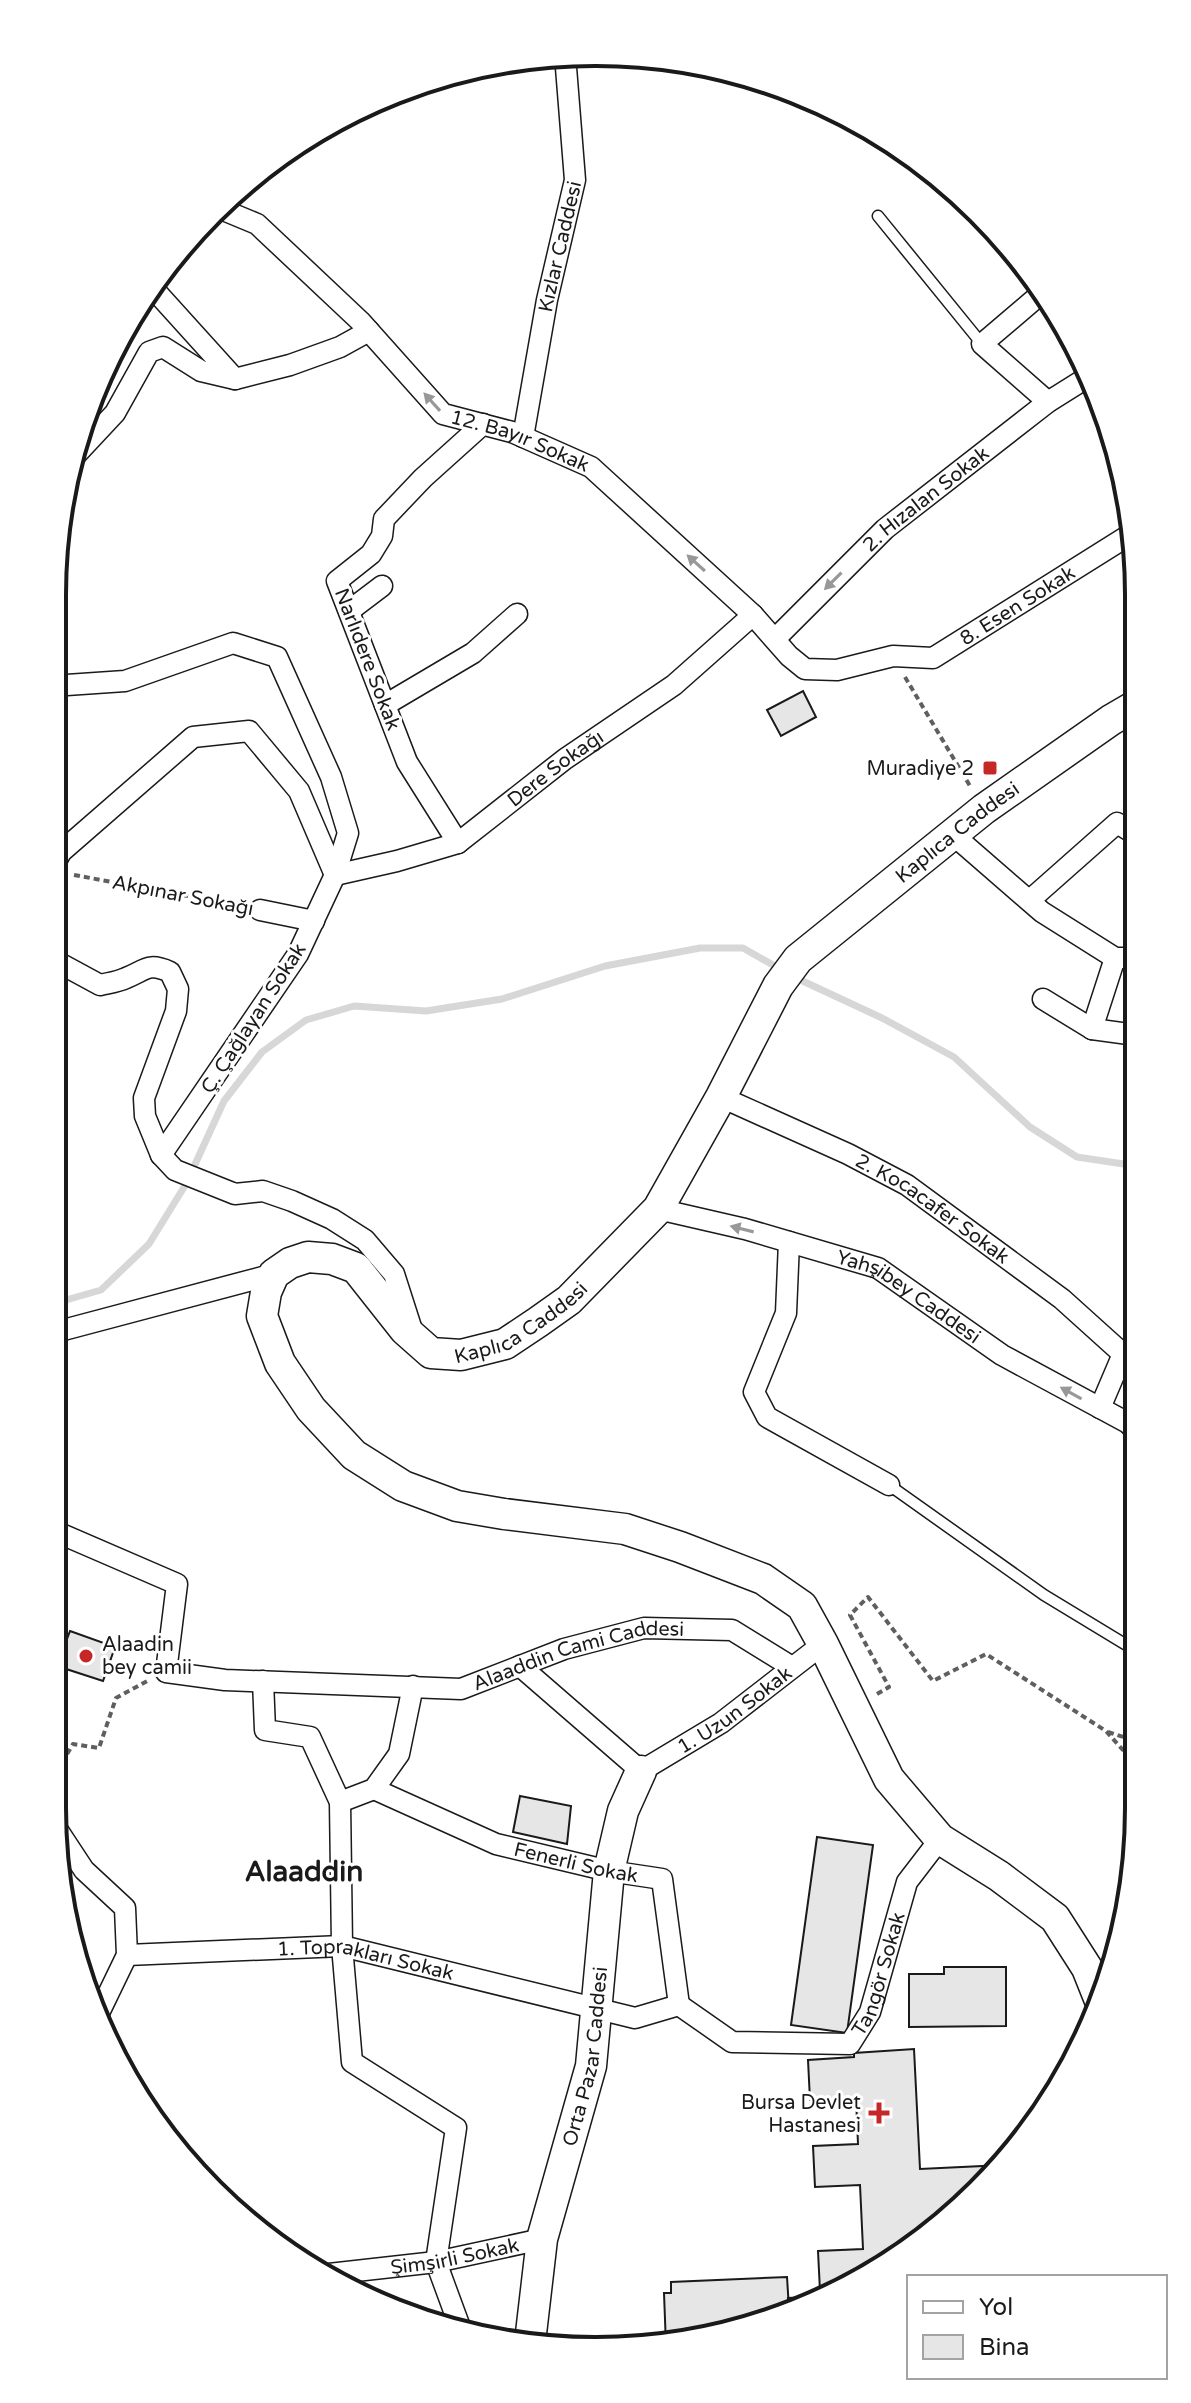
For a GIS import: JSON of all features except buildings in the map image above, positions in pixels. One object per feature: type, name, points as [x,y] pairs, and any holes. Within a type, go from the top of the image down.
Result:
[{"type":"main road","name":"Kaplıca Caddesi","points":[[274,1274],[290,1263],[308,1257],[332,1259],[356,1268],[405,1330],[431,1353],[461,1355],[505,1344],[569,1300],[658,1209],[721,1097],[778,986],[798,959],[951,833],[1125,712]]},
{"type":"main road","points":[[274,1274],[266,1292],[262,1316],[280,1363],[311,1409],[354,1455],[403,1486],[457,1506],[625,1529],[763,1579],[802,1606],[889,1779],[940,1839],[999,1876],[1055,1918],[1087,1968],[1094,1986]]},
{"type":"main road","name":"Orta Pazar Caddesi","points":[[531,2333],[542,2239],[591,2066],[609,1871],[623,1811],[641,1771]]},
{"type":"street","name":"Kızlar Caddesi","points":[[523,437],[547,300],[575,180],[566,67]]},
{"type":"street","name":"12. Bayır Sokak","points":[[230,213],[257,224],[369,331],[443,414],[523,437],[591,467],[753,615],[775,639]]},
{"type":"street","points":[[159,295],[235,379]]},
{"type":"street","points":[[1035,299],[982,344],[1048,402]]},
{"type":"street","points":[[89,440],[115,413],[149,352],[163,347],[201,371],[235,379],[290,365],[340,347],[369,331]]},
{"type":"street","name":"2. Hızalan Sokak","points":[[775,639],[885,529],[1048,402],[1080,382]]},
{"type":"street","name":"Narlıdere Sokak","points":[[458,843],[407,762],[337,581],[371,554],[382,536],[384,519],[423,478],[483,424]]},
{"type":"street","name":"8. Esen Sokak","points":[[775,639],[805,669],[837,670],[893,656],[933,658],[1122,540]]},
{"type":"street","points":[[349,611],[382,586]]},
{"type":"street","points":[[385,705],[473,653],[517,614]]},
{"type":"street","name":"Dere Sokağı","points":[[335,875],[458,843],[565,759],[674,685],[753,615]]},
{"type":"street","name":"Ç. Çağlayan Sokak","points":[[66,685],[125,681],[233,643],[277,657],[331,777],[348,833],[335,875],[298,954],[168,1163]]},
{"type":"street","points":[[66,848],[193,737],[249,731],[299,791],[335,875]]},
{"type":"street","points":[[1030,900],[1117,823],[1125,828]]},
{"type":"street","points":[[951,833],[1042,912],[1115,958],[1125,958]]},
{"type":"street","name":"Akpınar Sokağı","points":[[260,910],[314,921]]},
{"type":"street","points":[[1092,1029],[1115,958]]},
{"type":"street","points":[[66,967],[100,985],[127,978],[144,968],[157,966],[170,972],[178,989],[176,1011],[144,1098],[145,1116],[168,1163],[235,1194],[263,1191],[277,1196],[332,1219],[365,1240],[394,1274],[417,1341]]},
{"type":"street","points":[[1043,999],[1092,1029],[1125,1034]]},
{"type":"street","name":"2. Kocacafer Sokak","points":[[721,1097],[848,1154],[907,1185],[1125,1349]]},
{"type":"street","name":"Yahşibey Caddesi","points":[[658,1209],[745,1229],[878,1268],[1002,1355],[1125,1421]]},
{"type":"street","points":[[789,1242],[786,1313],[754,1392],[767,1417],[889,1485]]},
{"type":"street","points":[[66,1329],[274,1274]]},
{"type":"street","points":[[1100,1408],[1125,1362]]},
{"type":"street","points":[[66,1536],[177,1584],[166,1672]]},
{"type":"street","name":"Alaaddin Cami Caddesi","points":[[166,1672],[225,1680],[461,1689],[564,1649],[644,1628],[732,1630],[792,1667]]},
{"type":"street","name":"1. Uzun Sokak","points":[[641,1771],[721,1723],[823,1644]]},
{"type":"street","points":[[520,1666],[641,1771]]},
{"type":"street","points":[[263,1681],[265,1730],[310,1737],[340,1802],[342,1946],[352,2062],[456,2128],[436,2262],[457,2319]]},
{"type":"street","points":[[340,1802],[374,1789],[399,1754],[413,1686]]},
{"type":"street","name":"Fenerli Sokak","points":[[374,1789],[496,1844],[609,1871],[662,1879],[679,2005]]},
{"type":"street","name":"Tangör Sokak","points":[[679,2005],[732,2042],[850,2044],[870,2012],[907,1882],[940,1839]]},
{"type":"street","points":[[67,1845],[84,1870],[125,1908],[127,1955],[104,2003]]},
{"type":"street","name":"1. Toprakları Sokak","points":[[127,1955],[342,1946],[598,2008]]},
{"type":"street","points":[[598,2008],[635,2018],[679,2005]]},
{"type":"street","name":"Şimşirli Sokak","points":[[343,2272],[436,2262],[542,2239]]},
{"type":"lane","points":[[878,216],[982,344]]},
{"type":"lane","points":[[889,1485],[1044,1595],[1125,1644]]},
{"type":"path","points":[[893,656],[984,809]]},
{"type":"path","name":"Akpınar Sokağı","points":[[66,872],[260,910]]},
{"type":"path","points":[[854,1708],[889,1687],[850,1615],[868,1597],[933,1681],[986,1654],[1106,1731],[1125,1737]]},
{"type":"path","points":[[66,1756],[73,1744],[99,1748],[116,1698],[166,1672]]},
{"type":"path","points":[[1106,1731],[1125,1752]]},
{"type":"waterway","points":[[66,1300],[101,1290],[149,1244],[186,1184],[224,1101],[262,1052],[306,1020],[354,1006],[426,1011],[502,999],[605,966],[700,948],[743,948],[780,969]]},
{"type":"waterway","points":[[794,977],[882,1018],[954,1057],[1030,1127],[1077,1157],[1125,1164]]},
{"type":"place","name":"Muradiye 2","points":[[990,768]]},
{"type":"place","name":"Alaadin bey camii","points":[[86,1656]]},
{"type":"place","name":"Bursa Devlet Hastanesi","points":[[879,2113]]},
{"type":"district","name":"Alaaddin","points":[[304,1871]]}]
